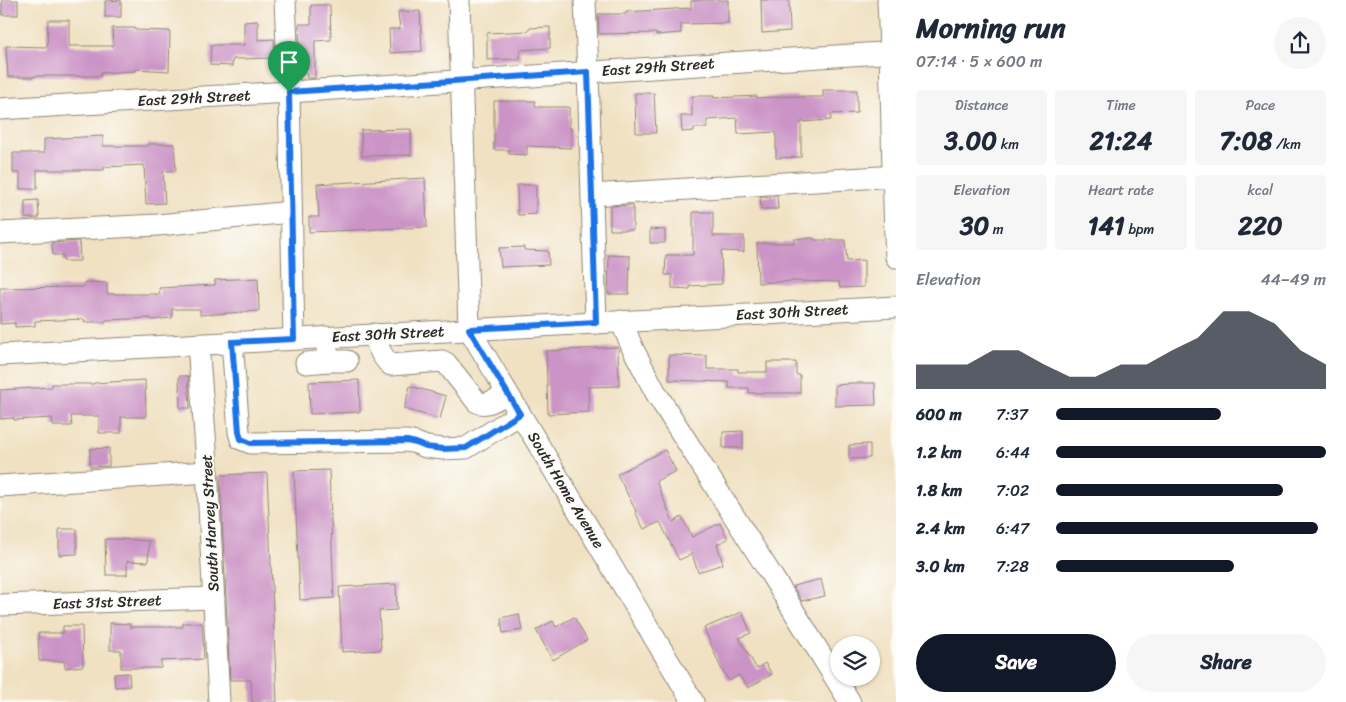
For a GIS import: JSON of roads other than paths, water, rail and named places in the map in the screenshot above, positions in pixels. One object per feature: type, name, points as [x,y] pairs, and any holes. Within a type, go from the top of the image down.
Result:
[{"type":"street","points":[[285,0],[289,92],[294,339]]},
{"type":"street","name":"South Home Avenue","points":[[459,0],[469,329],[693,702]]},
{"type":"street","points":[[585,0],[596,322]]},
{"type":"street","points":[[888,0],[893,52],[896,257]]},
{"type":"street","name":"East 29th Street","points":[[0,109],[893,52]]},
{"type":"street","points":[[592,195],[894,176]]},
{"type":"street","points":[[0,233],[158,225],[291,212]]},
{"type":"street","name":"East 30th Street","points":[[0,355],[896,307]]},
{"type":"street","points":[[621,321],[656,394],[850,702]]},
{"type":"street","points":[[430,332],[433,361]]},
{"type":"street","points":[[375,334],[376,341],[386,361],[391,365],[442,361],[446,363],[477,402],[481,404],[487,404],[507,393]]},
{"type":"street","points":[[306,363],[337,361],[326,337]]},
{"type":"street","points":[[232,342],[239,432],[241,439],[251,443],[407,441],[426,447],[443,449],[466,448],[520,414]]},
{"type":"street","name":"South Harvey Street","points":[[198,344],[220,702]]},
{"type":"street","points":[[0,486],[207,472]]},
{"type":"street","name":"East 31st Street","points":[[0,605],[214,598]]}]
